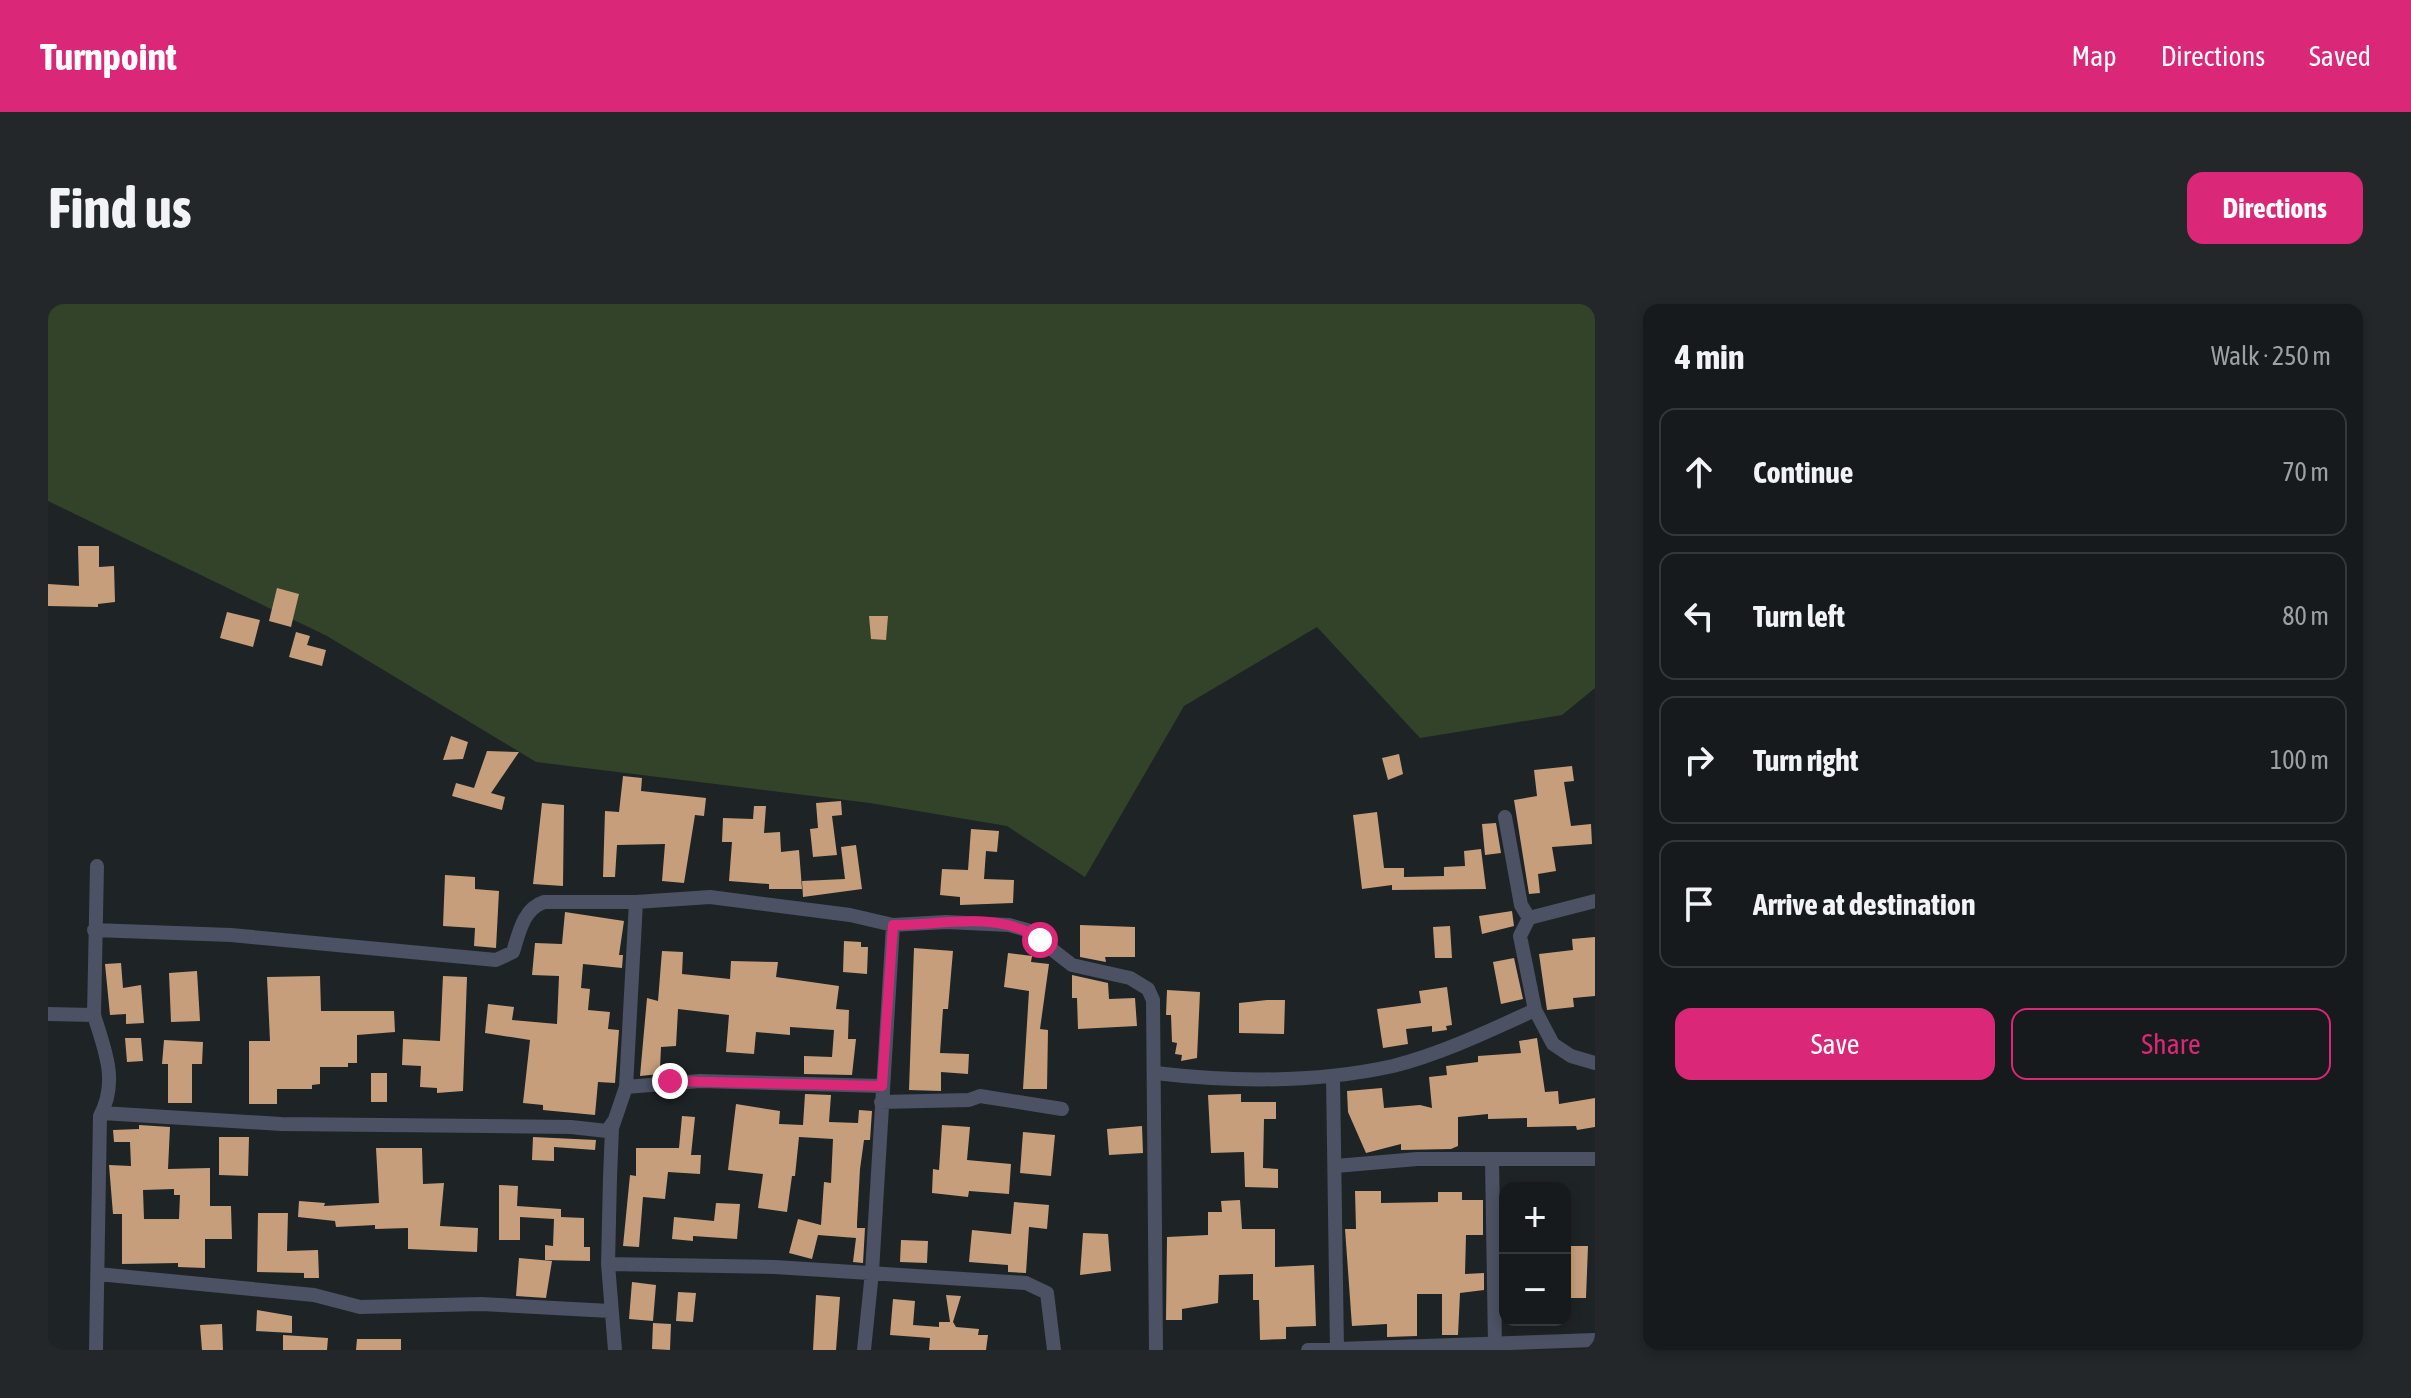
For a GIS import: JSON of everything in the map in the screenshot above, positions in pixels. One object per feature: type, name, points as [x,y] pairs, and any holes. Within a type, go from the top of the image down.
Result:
[{"type":"street","points":[[1505,817],[1521,905],[1529,918]]},
{"type":"street","points":[[96,1350],[102,1113],[108,1093],[107,1053],[94,1015],[97,866]]},
{"type":"street","points":[[94,930],[231,935],[496,960],[513,952],[524,919],[536,904],[560,900],[636,902],[710,897],[850,915],[893,925],[946,922],[1009,925],[1027,930],[1072,965],[1130,978],[1148,989],[1153,1000],[1156,1350]]},
{"type":"street","points":[[1595,901],[1529,918],[1520,936],[1535,1010],[1553,1044],[1571,1056],[1595,1063]]},
{"type":"street","points":[[102,1113],[375,1127],[571,1127],[607,1131],[614,1121],[626,1087],[636,902]]},
{"type":"street","points":[[864,1350],[872,1272],[893,925]]},
{"type":"street","points":[[1155,1073],[1210,1080],[1333,1076],[1394,1065],[1535,1010]]},
{"type":"street","points":[[48,1014],[94,1015]]},
{"type":"street","points":[[1333,1076],[1337,1350]]},
{"type":"street","points":[[626,1087],[685,1081],[882,1086]]},
{"type":"street","points":[[881,1102],[969,1100],[980,1096],[1062,1109]]},
{"type":"street","points":[[614,1121],[608,1264],[615,1350]]},
{"type":"street","points":[[1336,1166],[1492,1159],[1595,1159]]},
{"type":"street","points":[[1492,1159],[1495,1346]]},
{"type":"street","points":[[608,1264],[872,1272],[989,1279],[1038,1286],[1047,1293],[1054,1350]]},
{"type":"street","points":[[98,1274],[314,1295],[360,1307],[481,1304],[610,1311]]},
{"type":"street","points":[[1308,1350],[1495,1346],[1595,1340]]},
{"type":"green space","points":[[48,304],[1595,304],[1595,688],[1562,715],[1420,738],[1317,627],[1184,706],[1085,877],[1007,826],[870,803],[536,762],[327,636],[48,501]]},
{"type":"building","points":[[78,546],[99,546],[99,567],[114,566],[115,602],[98,604],[98,607],[48,606],[48,584],[79,586]]},
{"type":"building","points":[[277,588],[299,594],[291,627],[269,621]]},
{"type":"building","points":[[227,612],[260,620],[253,647],[220,638]]},
{"type":"building","points":[[869,616],[888,616],[886,640],[871,639]]},
{"type":"building","points":[[296,632],[310,636],[307,645],[326,650],[322,666],[289,657]]},
{"type":"building","points":[[451,736],[468,742],[463,759],[443,760]]},
{"type":"building","points":[[487,751],[519,752],[491,793],[505,797],[502,810],[452,796],[456,783],[474,788]]},
{"type":"building","points":[[1399,754],[1403,774],[1388,780],[1382,758]]},
{"type":"building","points":[[1572,766],[1574,781],[1564,782],[1571,826],[1591,824],[1592,844],[1552,847],[1556,871],[1538,874],[1540,893],[1529,894],[1514,800],[1537,796],[1534,770]]},
{"type":"building","points":[[623,776],[642,778],[641,791],[706,798],[704,816],[695,815],[684,883],[662,881],[665,844],[617,845],[615,877],[603,877],[605,811],[619,812]]},
{"type":"building","points":[[841,801],[842,815],[832,816],[837,855],[813,857],[810,829],[818,828],[816,803]]},
{"type":"building","points":[[542,803],[564,805],[563,886],[533,884]]},
{"type":"building","points":[[754,806],[766,806],[764,833],[780,832],[781,852],[799,850],[802,889],[769,889],[769,884],[729,881],[732,842],[722,842],[723,818],[753,819]]},
{"type":"building","points":[[1377,812],[1384,868],[1404,868],[1404,877],[1444,876],[1444,867],[1465,866],[1464,851],[1481,849],[1486,889],[1392,890],[1392,885],[1362,889],[1353,815]]},
{"type":"building","points":[[1496,823],[1501,853],[1485,855],[1482,824]]},
{"type":"building","points":[[971,829],[999,831],[997,852],[986,851],[984,879],[1014,880],[1013,903],[960,905],[960,897],[940,895],[942,869],[968,870]]},
{"type":"building","points":[[856,845],[862,889],[803,897],[802,881],[845,879],[841,847]]},
{"type":"building","points":[[445,875],[475,877],[475,889],[499,891],[496,948],[474,946],[475,928],[443,926]]},
{"type":"building","points":[[1512,911],[1514,926],[1482,934],[1479,916]]},
{"type":"building","points":[[565,912],[624,921],[619,955],[623,955],[622,968],[583,964],[581,988],[590,989],[588,1010],[610,1012],[608,1029],[619,1030],[615,1083],[598,1082],[595,1115],[543,1110],[543,1105],[523,1103],[530,1040],[485,1033],[488,1004],[514,1007],[512,1020],[557,1024],[559,976],[532,975],[535,943],[562,944]]},
{"type":"building","points":[[1080,925],[1135,927],[1135,957],[1105,957],[1106,962],[1080,957]]},
{"type":"building","points":[[1450,926],[1452,958],[1435,958],[1433,927]]},
{"type":"building","points":[[1595,937],[1595,996],[1573,998],[1574,1007],[1547,1010],[1539,954],[1573,950],[1572,939]]},
{"type":"building","points":[[844,941],[861,942],[861,947],[868,947],[867,974],[843,972]]},
{"type":"building","points":[[914,948],[953,951],[948,1009],[943,1009],[940,1053],[969,1054],[968,1074],[941,1072],[941,1091],[909,1090]]},
{"type":"building","points":[[662,951],[683,952],[682,974],[730,979],[731,961],[778,962],[776,977],[839,986],[836,1009],[849,1010],[848,1039],[856,1039],[852,1075],[804,1074],[804,1056],[832,1057],[834,1030],[790,1027],[790,1035],[756,1032],[754,1054],[726,1052],[729,1015],[678,1009],[676,1046],[661,1047],[660,1068],[670,1068],[670,1073],[640,1076],[647,998],[658,1001]]},
{"type":"building","points":[[1008,953],[1032,956],[1031,962],[1049,964],[1040,1029],[1048,1030],[1047,1089],[1023,1089],[1029,991],[1004,987]]},
{"type":"building","points":[[1514,958],[1523,999],[1501,1004],[1493,962]]},
{"type":"building","points":[[121,963],[123,988],[141,985],[144,1023],[126,1024],[126,1014],[110,1015],[105,964]]},
{"type":"building","points":[[197,971],[200,1021],[171,1022],[169,973]]},
{"type":"building","points":[[1072,975],[1108,983],[1109,999],[1135,998],[1137,1026],[1078,1029],[1077,998],[1072,998]]},
{"type":"building","points":[[320,976],[321,1011],[394,1011],[395,1032],[357,1035],[357,1063],[348,1063],[348,1067],[320,1067],[320,1084],[312,1085],[312,1089],[277,1089],[277,1104],[249,1104],[249,1041],[270,1041],[267,977]]},
{"type":"building","points":[[443,976],[467,977],[463,1091],[437,1093],[437,1088],[420,1087],[421,1066],[402,1065],[403,1039],[440,1041]]},
{"type":"building","points":[[1447,987],[1452,1025],[1446,1026],[1447,1030],[1432,1032],[1432,1026],[1406,1029],[1408,1044],[1383,1048],[1377,1009],[1421,1003],[1419,991]]},
{"type":"building","points":[[1167,990],[1200,992],[1197,1058],[1181,1061],[1182,1055],[1175,1054],[1177,1043],[1172,1042],[1171,1015],[1166,1015]]},
{"type":"building","points":[[1285,1000],[1284,1034],[1239,1033],[1239,1003]]},
{"type":"building","points":[[125,1038],[141,1038],[143,1061],[127,1062]]},
{"type":"building","points":[[1537,1038],[1545,1092],[1558,1091],[1559,1104],[1595,1098],[1595,1127],[1577,1130],[1576,1126],[1527,1127],[1527,1118],[1488,1119],[1488,1114],[1458,1117],[1458,1146],[1451,1149],[1401,1150],[1401,1144],[1366,1153],[1348,1112],[1347,1091],[1382,1088],[1384,1108],[1420,1105],[1432,1108],[1429,1077],[1447,1075],[1446,1066],[1478,1062],[1478,1056],[1521,1053],[1519,1041]]},
{"type":"building","points":[[164,1040],[203,1042],[202,1064],[192,1064],[192,1103],[168,1103],[168,1064],[162,1064]]},
{"type":"building","points":[[371,1073],[387,1073],[387,1102],[371,1102]]},
{"type":"building","points":[[805,1094],[831,1095],[829,1122],[858,1123],[859,1110],[872,1111],[870,1140],[864,1140],[860,1169],[857,1228],[865,1228],[863,1263],[853,1262],[856,1238],[818,1235],[812,1259],[789,1253],[798,1219],[821,1225],[824,1182],[831,1183],[833,1139],[799,1137],[787,1212],[758,1208],[763,1174],[728,1170],[736,1104],[780,1111],[779,1124],[803,1125]]},
{"type":"building","points":[[1241,1094],[1241,1102],[1276,1102],[1276,1119],[1264,1119],[1263,1168],[1278,1169],[1278,1188],[1245,1187],[1244,1152],[1211,1153],[1208,1095]]},
{"type":"building","points":[[682,1116],[695,1117],[691,1155],[701,1155],[700,1174],[668,1172],[665,1199],[643,1197],[639,1247],[623,1246],[630,1175],[636,1176],[636,1148],[679,1148]]},
{"type":"building","points":[[139,1125],[170,1127],[168,1169],[210,1168],[210,1206],[231,1206],[232,1239],[205,1239],[205,1268],[178,1267],[178,1263],[122,1264],[122,1214],[113,1214],[109,1165],[131,1166],[130,1142],[114,1142],[113,1130],[139,1129]],"holes":[[[174,1189],[174,1195],[180,1195],[179,1219],[144,1219],[143,1190]]]},
{"type":"building","points":[[942,1125],[970,1127],[967,1160],[1011,1164],[1009,1194],[969,1191],[968,1197],[932,1193],[933,1169],[939,1170]]},
{"type":"building","points":[[1142,1126],[1143,1153],[1109,1155],[1107,1129]]},
{"type":"building","points":[[1023,1132],[1055,1135],[1051,1176],[1020,1173]]},
{"type":"building","points":[[219,1137],[249,1137],[248,1176],[219,1175]]},
{"type":"building","points":[[533,1137],[596,1140],[595,1150],[554,1147],[554,1161],[532,1160]]},
{"type":"building","points":[[376,1148],[422,1148],[423,1184],[444,1183],[440,1226],[478,1228],[477,1252],[408,1249],[408,1228],[375,1229],[375,1225],[336,1227],[335,1221],[298,1217],[299,1201],[325,1203],[324,1206],[379,1203]]},
{"type":"building","points":[[499,1185],[518,1186],[517,1206],[561,1209],[561,1217],[584,1218],[584,1247],[590,1247],[590,1261],[545,1260],[545,1245],[553,1246],[554,1219],[520,1217],[520,1240],[499,1240]]},
{"type":"building","points":[[1355,1191],[1381,1191],[1381,1203],[1438,1202],[1438,1192],[1462,1192],[1462,1200],[1483,1200],[1483,1235],[1466,1235],[1465,1274],[1484,1273],[1484,1290],[1460,1293],[1458,1335],[1442,1335],[1442,1294],[1417,1294],[1417,1336],[1387,1337],[1387,1324],[1352,1326],[1345,1229],[1356,1229]]},
{"type":"building","points":[[1240,1200],[1242,1229],[1275,1229],[1275,1267],[1314,1265],[1316,1326],[1286,1327],[1286,1339],[1260,1340],[1259,1300],[1253,1300],[1253,1274],[1219,1275],[1218,1303],[1182,1309],[1182,1320],[1166,1320],[1167,1237],[1208,1235],[1208,1212],[1222,1212],[1221,1201]]},
{"type":"building","points":[[1014,1202],[1049,1205],[1047,1229],[1029,1227],[1026,1273],[1008,1272],[1008,1265],[969,1262],[972,1230],[1011,1234]]},
{"type":"building","points":[[716,1203],[740,1204],[737,1239],[693,1236],[693,1241],[672,1239],[674,1217],[714,1221]]},
{"type":"building","points":[[258,1213],[288,1213],[287,1251],[318,1250],[319,1278],[304,1278],[304,1273],[257,1272]]},
{"type":"building","points":[[1083,1233],[1108,1234],[1111,1271],[1080,1275]]},
{"type":"building","points":[[901,1240],[928,1241],[927,1263],[900,1262]]},
{"type":"building","points":[[1571,1246],[1588,1246],[1586,1298],[1571,1298]]},
{"type":"building","points":[[519,1258],[552,1261],[546,1298],[516,1296]]},
{"type":"building","points":[[632,1282],[656,1285],[653,1321],[629,1319]]},
{"type":"building","points":[[678,1292],[696,1293],[693,1322],[676,1321]]},
{"type":"building","points":[[816,1295],[840,1297],[836,1350],[813,1350]]},
{"type":"building","points":[[946,1295],[961,1296],[953,1322],[956,1327],[979,1329],[978,1335],[988,1335],[986,1350],[929,1350],[930,1338],[890,1335],[893,1299],[915,1301],[913,1325],[939,1327],[939,1322],[950,1322]]},
{"type":"building","points":[[257,1310],[292,1316],[292,1333],[256,1331]]},
{"type":"building","points":[[653,1323],[671,1324],[670,1350],[652,1349]]},
{"type":"building","points":[[222,1324],[223,1350],[202,1350],[200,1325]]},
{"type":"building","points":[[283,1335],[328,1338],[327,1350],[283,1350]]},
{"type":"building","points":[[357,1339],[401,1339],[401,1350],[356,1350]]},
{"type":"route","points":[[670,1081],[882,1086],[893,925],[946,922],[1009,925],[1027,930],[1040,940]]}]
